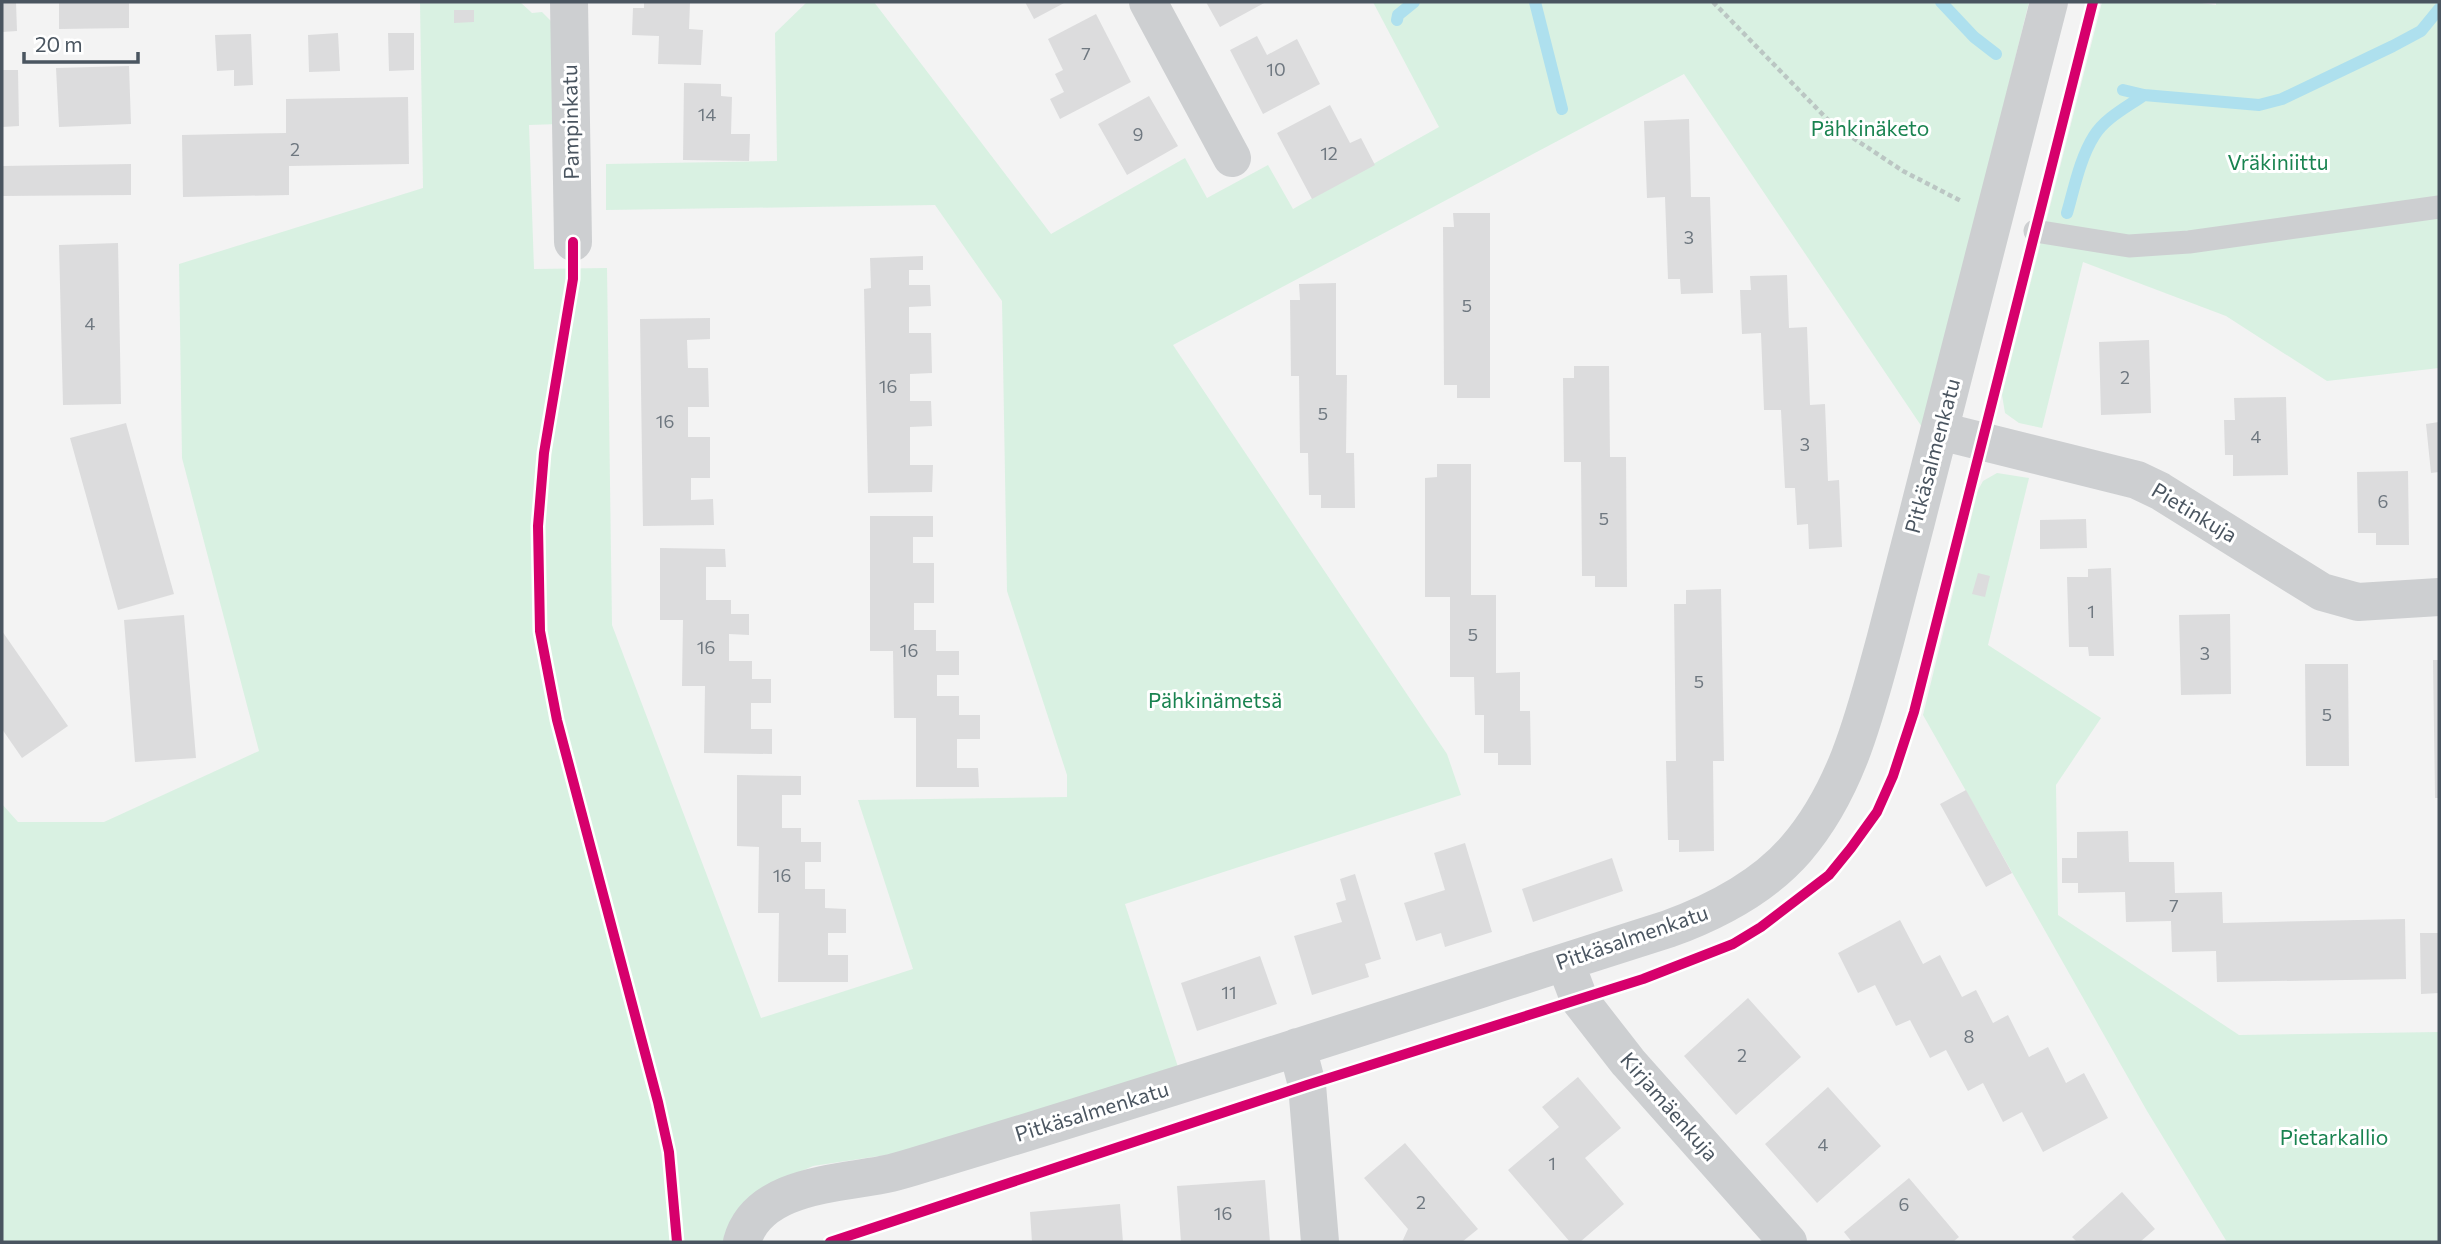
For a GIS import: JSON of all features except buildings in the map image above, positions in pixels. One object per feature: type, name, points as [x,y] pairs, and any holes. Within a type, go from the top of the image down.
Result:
[{"type":"street","name":"Pampinkatu","points":[[569,2],[573,243]]},
{"type":"street","points":[[1148,2],[1232,158]]},
{"type":"street","name":"Pitkäsalmenkatu","points":[[742,1242],[755,1215],[771,1202],[797,1192],[831,1183],[892,1173],[1141,1098],[1668,929],[1703,916],[1767,876],[1796,848],[1820,814],[1853,753],[1940,431],[2049,2]]},
{"type":"street","name":"Pietinkuja","points":[[1940,431],[2137,480],[2160,491],[2322,592],[2358,602],[2439,597]]},
{"type":"street","name":"Kirjamäenkuja","points":[[1565,962],[1578,999],[1628,1062],[1788,1242]]},
{"type":"street","points":[[1297,1047],[1307,1085],[1320,1242]]},
{"type":"lane","points":[[2035,231],[2129,246],[2234,236],[2439,207]]},
{"type":"path","points":[[1713,2],[1832,124],[1903,171],[1971,206]]},
{"type":"green space","points":[[420,2],[520,2],[532,13],[542,12],[557,27],[559,124],[529,125],[534,269],[607,268],[612,625],[761,1018],[913,969],[858,800],[1067,797],[1067,775],[1007,591],[1002,301],[935,205],[606,210],[606,164],[777,161],[775,33],[807,2],[874,2],[1051,234],[1185,158],[1207,198],[1268,165],[1293,209],[1439,127],[1373,2],[2029,2],[1924,430],[1684,74],[1173,345],[1447,754],[1461,795],[1125,904],[1178,1067],[906,1152],[813,1166],[777,1182],[727,1242],[2,1242],[2,804],[18,822],[104,822],[259,751],[182,458],[179,264],[423,188]]},
{"type":"green space","name":"Vräkiniittu","points":[[2102,2],[2194,2],[2216,5],[2216,2],[2439,2],[2439,368],[2327,381],[2226,316],[2083,262],[2042,428],[2019,423],[2005,413],[2002,395]]},
{"type":"green space","name":"Pietarkallio","points":[[1997,473],[2029,478],[1988,645],[2101,718],[2056,785],[2058,915],[2239,1035],[2439,1032],[2439,1242],[2227,1242],[2147,1111],[1923,715],[1978,490],[1983,481]]},
{"type":"waterway","points":[[1397,20],[1398,15],[1414,2]]},
{"type":"waterway","points":[[1535,2],[1562,109]]},
{"type":"waterway","points":[[1941,2],[1974,37],[1996,54]]},
{"type":"waterway","points":[[2123,90],[2144,95],[2259,105],[2282,99],[2393,46],[2421,31],[2439,9]]},
{"type":"waterway","points":[[2067,213],[2081,164],[2094,136],[2110,118],[2144,95]]},
{"type":"cycle path","points":[[830,1242],[1307,1085],[1643,979],[1733,944],[1761,927],[1829,875],[1877,812],[1893,776],[1914,712],[2093,2]]},
{"type":"cycle path","points":[[573,242],[573,279],[544,453],[538,526],[540,631],[557,720],[658,1102],[669,1152],[677,1242]]},
{"type":"park label","name":"Pähkinäketo","points":[[1870,129]]},
{"type":"park label","name":"Pähkinämetsä","points":[[1215,701]]}]
